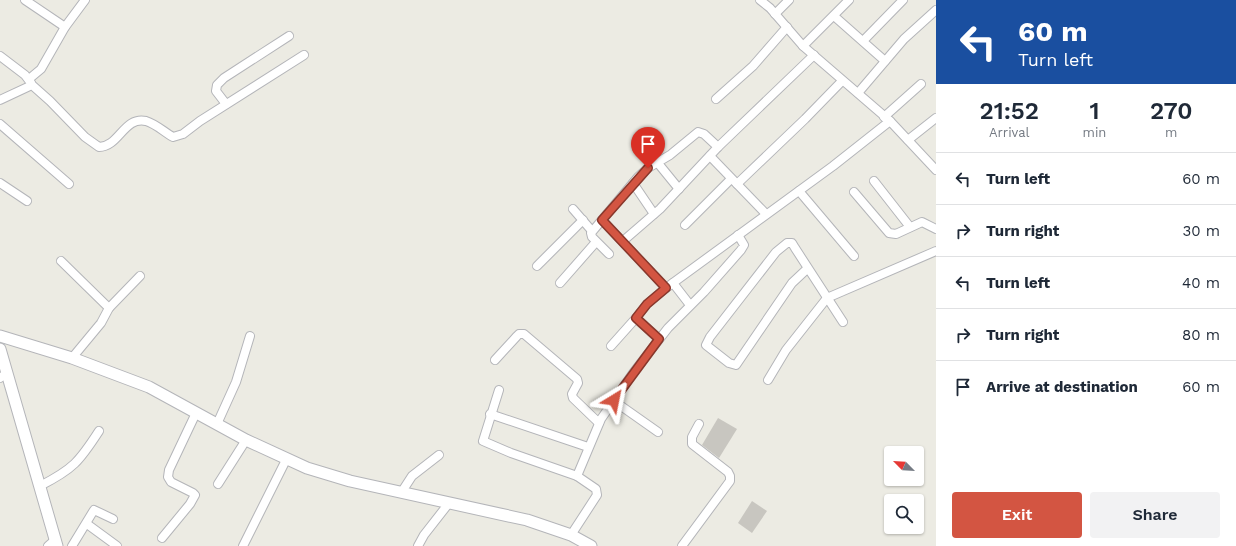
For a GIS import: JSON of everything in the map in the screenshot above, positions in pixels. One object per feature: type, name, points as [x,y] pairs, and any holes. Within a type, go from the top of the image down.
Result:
[{"type":"street","points":[[25,0],[65,28]]},
{"type":"street","points":[[0,100],[30,82],[85,0]]},
{"type":"street","points":[[760,0],[775,14],[803,46],[887,119],[936,170]]},
{"type":"street","points":[[775,14],[789,0]]},
{"type":"street","points":[[803,46],[849,0]]},
{"type":"street","points":[[863,41],[903,0]]},
{"type":"street","points":[[858,93],[904,39],[936,10]]},
{"type":"street","points":[[834,16],[885,61]]},
{"type":"street","points":[[716,99],[753,66],[787,28]]},
{"type":"street","points":[[226,104],[216,91],[217,84],[289,36]]},
{"type":"street","points":[[0,56],[50,101],[85,137],[99,147],[108,145],[130,123],[139,120],[153,124],[173,137],[178,136],[304,55]]},
{"type":"street","points":[[623,242],[654,214],[718,147],[814,55]]},
{"type":"street","points":[[685,225],[805,119],[842,81]]},
{"type":"street","points":[[611,346],[647,304],[670,285],[799,191],[887,119],[920,84]]},
{"type":"street","points":[[908,140],[936,118]]},
{"type":"street","points":[[0,124],[69,184]]},
{"type":"street","points":[[592,231],[633,183],[648,168],[670,155],[698,132],[704,134],[718,147]]},
{"type":"street","points":[[710,156],[766,214]]},
{"type":"street","points":[[658,162],[679,189]]},
{"type":"street","points":[[874,182],[910,227]]},
{"type":"street","points":[[0,183],[27,201]]},
{"type":"street","points":[[633,183],[654,214]]},
{"type":"street","points":[[799,191],[854,256]]},
{"type":"street","points":[[854,192],[889,233],[896,234],[922,222],[936,229]]},
{"type":"street","points":[[573,209],[592,231],[592,237],[609,254]]},
{"type":"street","points":[[537,266],[583,220]]},
{"type":"street","points":[[602,220],[623,242],[690,305]]},
{"type":"street","points":[[577,476],[588,447],[614,400],[659,339],[704,292],[741,250],[744,245],[738,235]]},
{"type":"street","points":[[560,283],[596,242]]},
{"type":"street","points":[[808,268],[792,283],[736,365],[729,363],[708,347],[706,342],[768,262],[787,243],[792,243],[843,322]]},
{"type":"street","points":[[768,380],[786,350],[827,298],[936,251]]},
{"type":"street","points":[[61,261],[109,308]]},
{"type":"street","points":[[72,358],[101,323],[109,308],[140,276]]},
{"type":"street","points":[[636,318],[659,339]]},
{"type":"street","points":[[495,360],[519,334],[524,334],[577,379],[578,383],[572,394],[573,398],[600,423]]},
{"type":"street","points":[[0,336],[72,358],[150,387],[246,440],[307,468],[336,477],[401,493],[527,520],[572,535],[587,545]]},
{"type":"street","points":[[217,424],[236,382],[250,336]]},
{"type":"street","points":[[0,350],[3,376],[40,486],[54,544]]},
{"type":"street","points":[[499,390],[482,438],[484,443],[577,476],[596,489],[597,493],[572,535]]},
{"type":"street","points":[[614,400],[658,432]]},
{"type":"street","points":[[162,538],[190,504],[194,495],[193,493],[171,482],[168,477],[169,470],[196,413]]},
{"type":"street","points":[[490,414],[588,447]]},
{"type":"street","points":[[682,546],[730,481],[728,472],[692,444],[692,437],[699,424]]},
{"type":"street","points":[[40,486],[62,475],[77,463],[99,431]]},
{"type":"street","points":[[218,484],[246,440]]},
{"type":"street","points":[[401,493],[412,476],[439,455]]},
{"type":"street","points":[[243,546],[286,458]]},
{"type":"street","points":[[418,546],[424,535],[449,503]]},
{"type":"street","points":[[72,546],[87,524],[94,510],[113,519]]},
{"type":"street","points":[[87,524],[117,546]]},
{"type":"building","points":[[718,418],[737,429],[719,458],[702,445]]},
{"type":"building","points":[[752,501],[767,511],[752,533],[738,523]]},
{"type":"route","points":[[614,400],[659,339],[636,318],[647,304],[666,288],[602,220],[638,177],[648,168]]}]
